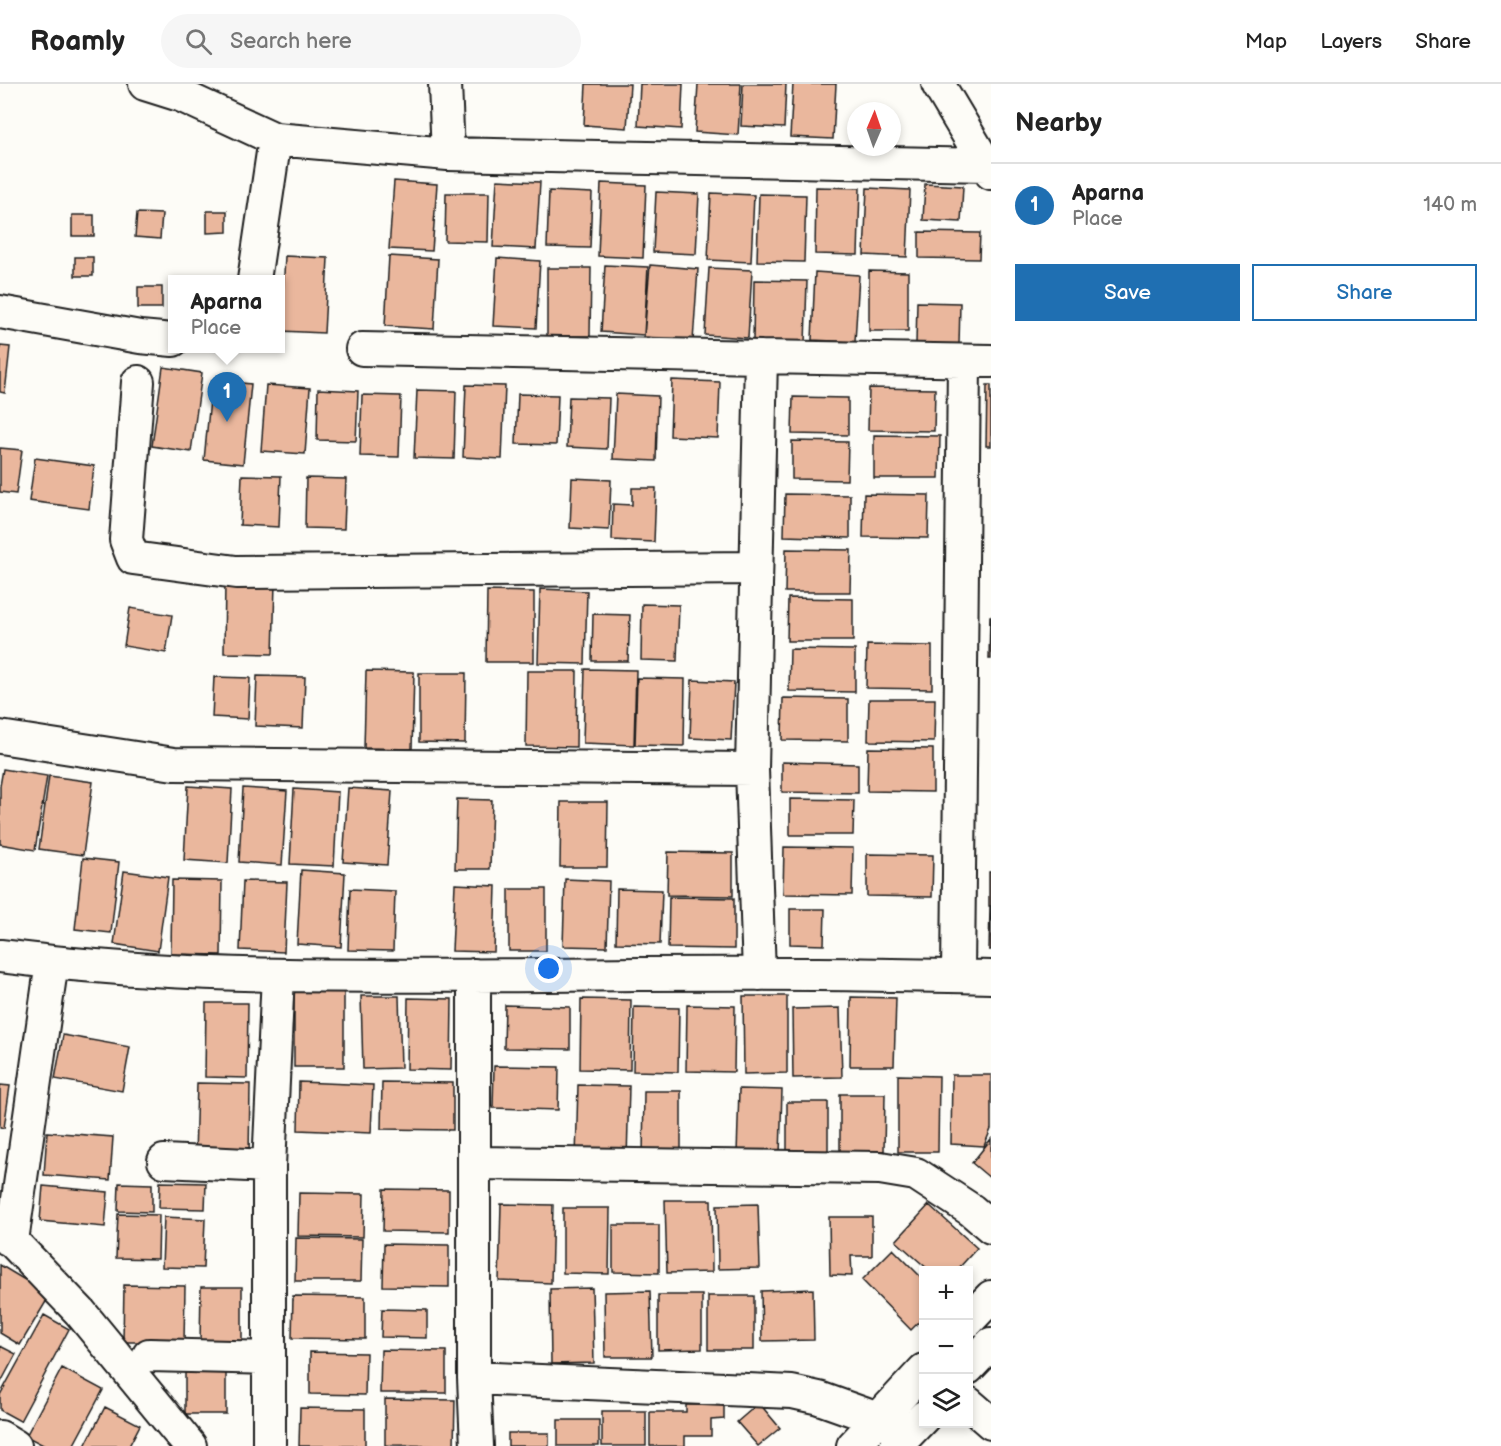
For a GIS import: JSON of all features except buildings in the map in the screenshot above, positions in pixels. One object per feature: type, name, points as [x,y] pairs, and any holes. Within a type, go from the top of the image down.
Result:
[{"type":"street","points":[[145,84],[180,95],[275,139],[448,154],[989,169]]},
{"type":"street","points":[[444,84],[448,154]]},
{"type":"street","points":[[938,84],[989,169]]},
{"type":"street","points":[[255,275],[275,139]]},
{"type":"street","points":[[0,312],[140,337],[168,340]]},
{"type":"street","points":[[362,349],[977,361],[958,976]]},
{"type":"street","points":[[759,974],[752,769],[761,357]]},
{"type":"street","points":[[138,381],[126,540],[133,558],[236,572],[756,568]]},
{"type":"street","points":[[0,737],[174,764],[752,769]]},
{"type":"street","points":[[0,956],[124,969],[278,975],[991,976]]},
{"type":"street","points":[[52,962],[41,1049],[6,1238],[80,1312],[190,1446]]},
{"type":"street","points":[[269,1446],[269,1166],[278,975]]},
{"type":"street","points":[[474,975],[476,1163],[474,1378],[477,1446]]},
{"type":"street","points":[[164,1161],[269,1166]]},
{"type":"street","points":[[476,1163],[880,1168],[916,1174],[991,1227]]},
{"type":"street","points":[[970,1320],[991,1297]]},
{"type":"street","points":[[973,1364],[991,1344]]},
{"type":"street","points":[[149,1355],[269,1358]]},
{"type":"street","points":[[853,1446],[920,1374]]},
{"type":"street","points":[[474,1378],[792,1392],[819,1398],[878,1419]]},
{"type":"street","points":[[973,1407],[991,1423]]},
{"type":"street","points":[[896,1446],[919,1422]]},
{"type":"street","points":[[0,1437],[15,1446]]},
{"type":"place","name":"Aparna","points":[[227,422]]}]
